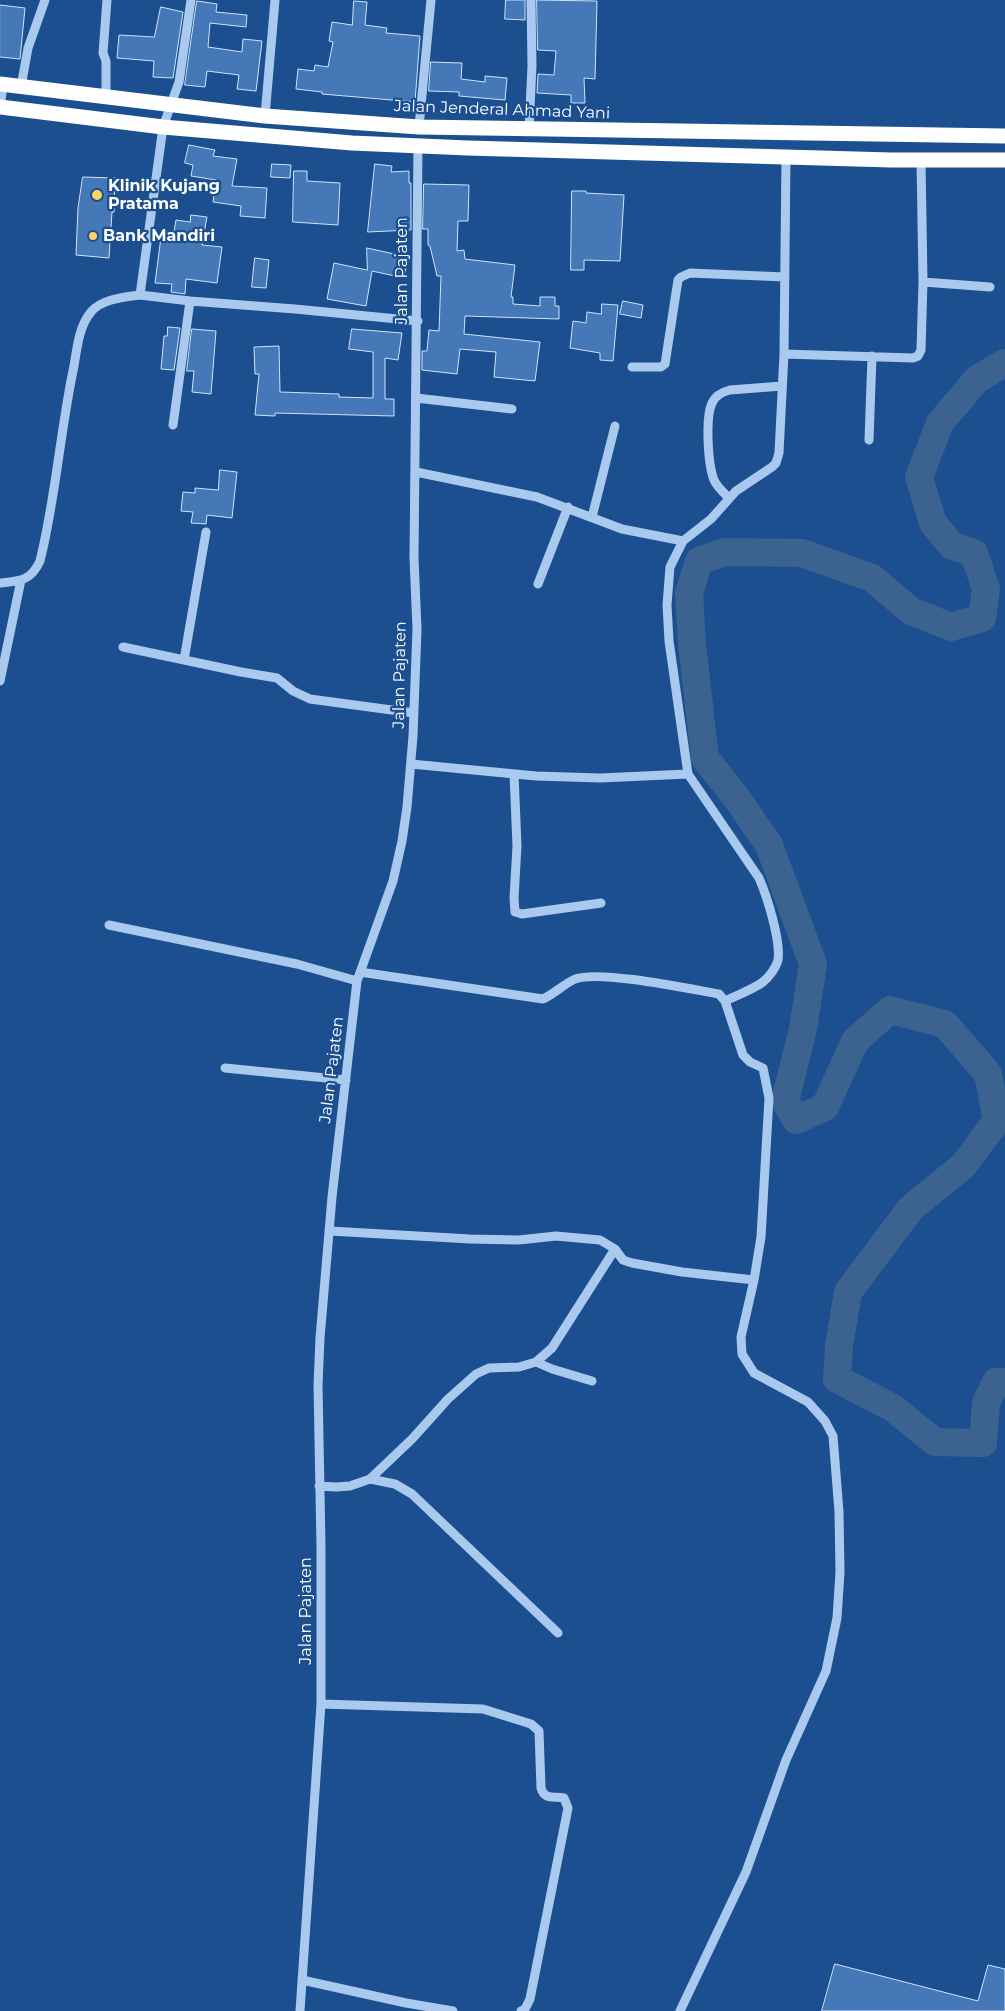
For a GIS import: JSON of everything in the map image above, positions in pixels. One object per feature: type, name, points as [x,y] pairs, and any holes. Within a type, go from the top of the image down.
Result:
[{"type":"highway","name":"Jalan Jenderal Ahmad Yani","points":[[1,84],[264,116],[419,127],[1005,136]]},
{"type":"highway","points":[[0,108],[163,127],[352,142],[921,160],[1005,160]]},
{"type":"street","points":[[21,87],[28,48],[45,0]]},
{"type":"street","points":[[106,97],[106,61],[103,53],[108,0]]},
{"type":"street","points":[[140,295],[163,127],[179,82],[191,0]]},
{"type":"street","points":[[264,116],[275,0]]},
{"type":"street","points":[[419,127],[431,0]]},
{"type":"street","points":[[529,129],[532,66],[531,0]]},
{"type":"street","points":[[0,108],[1,84]]},
{"type":"street","name":"Jalan Pajaten","points":[[300,2011],[321,1704],[318,1376],[332,1197],[357,981],[393,881],[404,833],[411,764],[417,629],[414,558],[418,321],[418,145]]},
{"type":"street","points":[[725,1001],[763,982],[778,962],[778,944],[766,892],[759,878],[688,774],[669,640],[667,605],[670,568],[683,541],[711,519],[736,490],[776,463],[779,453],[784,354],[786,156]]},
{"type":"street","points":[[784,354],[913,358],[918,356],[921,350],[923,282],[921,160]]},
{"type":"street","points":[[632,367],[661,367],[665,364],[678,280],[684,275],[690,273],[785,277]]},
{"type":"street","points":[[923,282],[990,287]]},
{"type":"street","points":[[0,583],[21,580],[35,572],[40,561],[46,540],[67,399],[81,330],[96,306],[140,295],[418,321]]},
{"type":"street","points":[[173,425],[190,301]]},
{"type":"street","points":[[868,440],[872,356]]},
{"type":"street","points":[[729,498],[714,480],[711,468],[709,412],[712,402],[722,392],[730,390],[782,386]]},
{"type":"street","points":[[416,398],[512,409]]},
{"type":"street","points":[[592,517],[614,426]]},
{"type":"street","points":[[416,472],[537,497],[622,528],[683,541]]},
{"type":"street","points":[[538,584],[568,507]]},
{"type":"street","points":[[184,660],[206,532]]},
{"type":"street","points":[[0,681],[21,580]]},
{"type":"street","points":[[124,647],[277,678],[293,691],[310,698],[414,713]]},
{"type":"street","points":[[411,764],[514,774],[600,778],[688,774]]},
{"type":"street","points":[[514,774],[517,846],[515,912],[522,914],[601,903]]},
{"type":"street","points":[[109,925],[297,964],[357,981]]},
{"type":"street","points":[[360,972],[543,999],[576,979],[594,976],[672,985],[719,994],[725,1001],[743,1055],[750,1062],[763,1068],[769,1098],[761,1237],[754,1280],[741,1337],[742,1354],[754,1373],[808,1402],[825,1421],[833,1436],[839,1512],[840,1572],[837,1618],[826,1670],[786,1760],[746,1872],[680,2011]]},
{"type":"street","points":[[224,1068],[346,1080]]},
{"type":"street","points":[[330,1232],[519,1240],[556,1236],[600,1240],[615,1249],[623,1260],[632,1263],[754,1280]]},
{"type":"street","points":[[319,1486],[350,1486],[370,1479],[412,1439],[448,1398],[476,1374],[488,1368],[519,1367],[536,1362],[552,1348],[615,1249]]},
{"type":"street","points":[[536,1362],[592,1381]]},
{"type":"street","points":[[370,1479],[395,1484],[412,1494],[558,1633]]},
{"type":"street","points":[[321,1704],[483,1709],[531,1724],[539,1731],[541,1788],[543,1794],[564,1798],[568,1808],[530,1999],[525,2009],[521,2011]]},
{"type":"street","points":[[302,1980],[406,2003],[453,2011]]},
{"type":"building","points":[[506,0],[525,0],[525,20],[505,19]]},
{"type":"building","points":[[537,0],[597,1],[595,79],[584,78],[585,103],[571,103],[571,95],[537,93],[538,74],[554,75],[556,51],[538,50]]},
{"type":"building","points":[[197,1],[217,4],[216,12],[247,15],[246,27],[210,23],[208,47],[242,52],[243,39],[262,41],[256,91],[237,89],[239,75],[207,71],[205,87],[185,85]]},
{"type":"building","points":[[354,1],[367,2],[365,25],[387,28],[386,33],[420,36],[415,102],[322,94],[322,92],[296,89],[298,69],[314,71],[315,65],[328,67],[333,42],[329,41],[332,22],[352,25]]},
{"type":"building","points":[[0,5],[25,8],[20,59],[0,57]]},
{"type":"building","points":[[161,7],[183,12],[173,78],[153,77],[154,61],[117,58],[119,35],[154,37]]},
{"type":"building","points":[[431,62],[462,63],[461,79],[485,82],[485,76],[507,78],[505,100],[459,96],[459,92],[429,91]]},
{"type":"building","points":[[189,145],[215,150],[213,156],[237,159],[232,186],[267,188],[265,218],[240,216],[241,206],[213,202],[216,180],[191,176],[193,165],[185,163]]},
{"type":"building","points":[[272,164],[291,165],[290,178],[271,177]]},
{"type":"building","points":[[375,164],[392,166],[391,172],[409,171],[409,183],[411,183],[411,230],[368,232]]},
{"type":"building","points":[[294,171],[307,171],[307,181],[340,183],[338,225],[293,222]]},
{"type":"building","points":[[83,177],[115,178],[114,212],[112,212],[109,258],[76,255],[78,208]]},
{"type":"building","points":[[424,184],[469,185],[468,221],[458,221],[457,251],[464,250],[465,259],[515,265],[511,297],[513,297],[513,304],[540,306],[540,297],[555,297],[555,306],[559,306],[559,319],[465,316],[464,334],[540,342],[535,381],[494,377],[496,352],[460,349],[457,374],[422,370],[422,351],[427,351],[429,330],[439,331],[441,276],[437,276],[430,246],[428,245],[428,229],[423,229]]},
{"type":"building","points":[[572,191],[624,195],[620,261],[584,260],[584,270],[571,270]]},
{"type":"building","points":[[191,215],[207,217],[202,245],[222,247],[217,283],[186,279],[185,294],[171,292],[172,284],[155,283],[161,237],[173,238],[176,220],[190,222]]},
{"type":"building","points":[[367,248],[408,257],[404,278],[372,271],[366,306],[327,299],[334,263],[367,270]]},
{"type":"building","points":[[255,258],[269,260],[266,288],[252,287]]},
{"type":"building","points":[[623,301],[643,305],[641,318],[620,314]]},
{"type":"building","points":[[602,304],[618,305],[613,361],[600,360],[600,353],[570,348],[573,321],[586,323],[587,312],[601,314]]},
{"type":"building","points":[[168,327],[180,328],[174,370],[161,369],[164,336],[167,336]]},
{"type":"building","points":[[192,329],[216,331],[211,394],[192,392],[194,371],[187,371]]},
{"type":"building","points":[[352,329],[402,333],[398,360],[385,358],[385,399],[394,399],[394,416],[275,413],[275,416],[255,415],[259,374],[255,374],[254,347],[279,346],[280,392],[339,394],[339,397],[373,398],[373,352],[349,349]]},
{"type":"building","points":[[220,470],[237,472],[232,518],[207,515],[206,524],[191,523],[193,512],[181,511],[183,492],[195,493],[195,488],[218,490]]},
{"type":"building","points":[[835,1964],[978,2001],[988,1965],[1005,1969],[1005,2011],[822,2011]]},
{"type":"waterway","points":[[1005,363],[977,379],[940,423],[919,477],[933,523],[952,546],[974,553],[986,589],[982,618],[951,627],[911,611],[872,578],[802,553],[725,552],[699,561],[689,593],[692,644],[705,758],[738,800],[769,845],[813,964],[803,1029],[785,1101],[796,1120],[825,1107],[855,1041],[890,1010],[945,1024],[988,1074],[997,1120],[963,1166],[911,1208],[848,1292],[839,1346],[837,1379],[893,1408],[935,1442],[983,1443],[986,1403],[996,1382],[1005,1382]]},
{"type":"place","name":"Klinik Kujang Pratama","points":[[97,195]]},
{"type":"place","name":"Bank Mandiri","points":[[93,236]]}]
